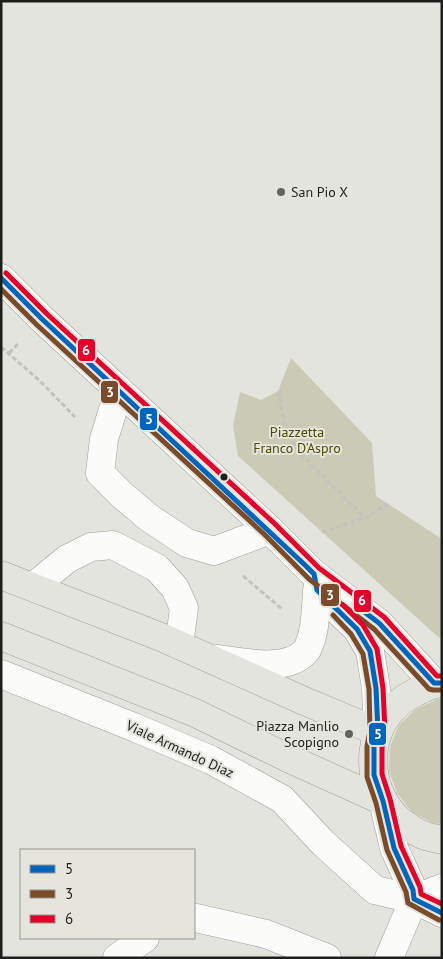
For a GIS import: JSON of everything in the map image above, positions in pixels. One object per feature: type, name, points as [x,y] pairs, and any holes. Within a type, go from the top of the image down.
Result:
[{"type":"main road","points":[[1,575],[161,637],[378,732]]},
{"type":"main road","points":[[1,636],[193,712],[383,801]]},
{"type":"main road","points":[[438,683],[405,697],[391,710],[378,732],[374,747],[374,775],[383,801],[400,821],[422,835],[442,840]]},
{"type":"street","points":[[1,278],[42,319],[270,530],[357,629],[370,651],[376,688],[378,732]]},
{"type":"street","points":[[119,390],[104,439],[100,473],[122,495],[148,517],[187,543],[214,551],[270,530]]},
{"type":"street","points":[[32,587],[67,559],[92,547],[113,545],[156,568],[175,588],[184,608],[179,645]]},
{"type":"street","points":[[208,658],[274,665],[295,659],[307,650],[315,628],[316,582]]},
{"type":"street","points":[[316,582],[379,622],[438,683]]},
{"type":"street","name":"Viale Armando Diaz","points":[[1,674],[212,760],[282,799],[323,844],[375,890],[414,899],[442,913]]},
{"type":"street","points":[[383,801],[394,848],[414,899],[389,958]]},
{"type":"street","points":[[414,899],[442,888]]},
{"type":"street","points":[[195,918],[266,934],[327,958]]},
{"type":"street","points":[[117,958],[144,939]]},
{"type":"path","points":[[278,391],[284,423],[297,450],[365,518]]},
{"type":"path","points":[[322,532],[365,518],[388,504]]},
{"type":"green space","name":"Piazzetta Franco D'Aspro","points":[[291,358],[372,443],[376,496],[442,539],[442,639],[238,456],[233,426],[240,392],[261,400],[278,391]]},
{"type":"green space","points":[[442,699],[442,824],[433,823],[412,812],[397,793],[389,771],[390,747],[399,725],[416,709]]},
{"type":"transit line","name":"6","points":[[6,273],[47,314],[275,524],[319,568],[384,617],[437,676],[442,676]]},
{"type":"transit line","name":"5","points":[[1,278],[42,319],[306,566],[314,574],[317,590],[357,629],[370,651],[376,688],[378,732],[374,747],[374,775],[383,801],[394,848],[413,890],[414,899],[442,913]]},
{"type":"transit line","name":"3","points":[[1,289],[37,325],[265,535],[309,579],[374,629],[429,689],[442,690]]},
{"type":"transit line","name":"6","points":[[343,605],[363,625],[377,649],[383,688],[385,732],[382,748],[382,774],[401,846],[420,887],[421,894],[442,904]]},
{"type":"transit line","name":"5","points":[[355,605],[379,623],[434,683],[442,683]]},
{"type":"transit line","name":"3","points":[[333,615],[351,634],[363,654],[369,689],[370,731],[367,746],[367,777],[376,803],[387,850],[406,892],[408,903],[439,920]]},
{"type":"place","name":"San Pio X","points":[[281,192]]},
{"type":"place","name":"Piazza Manlio Scopigno","points":[[349,734]]}]
